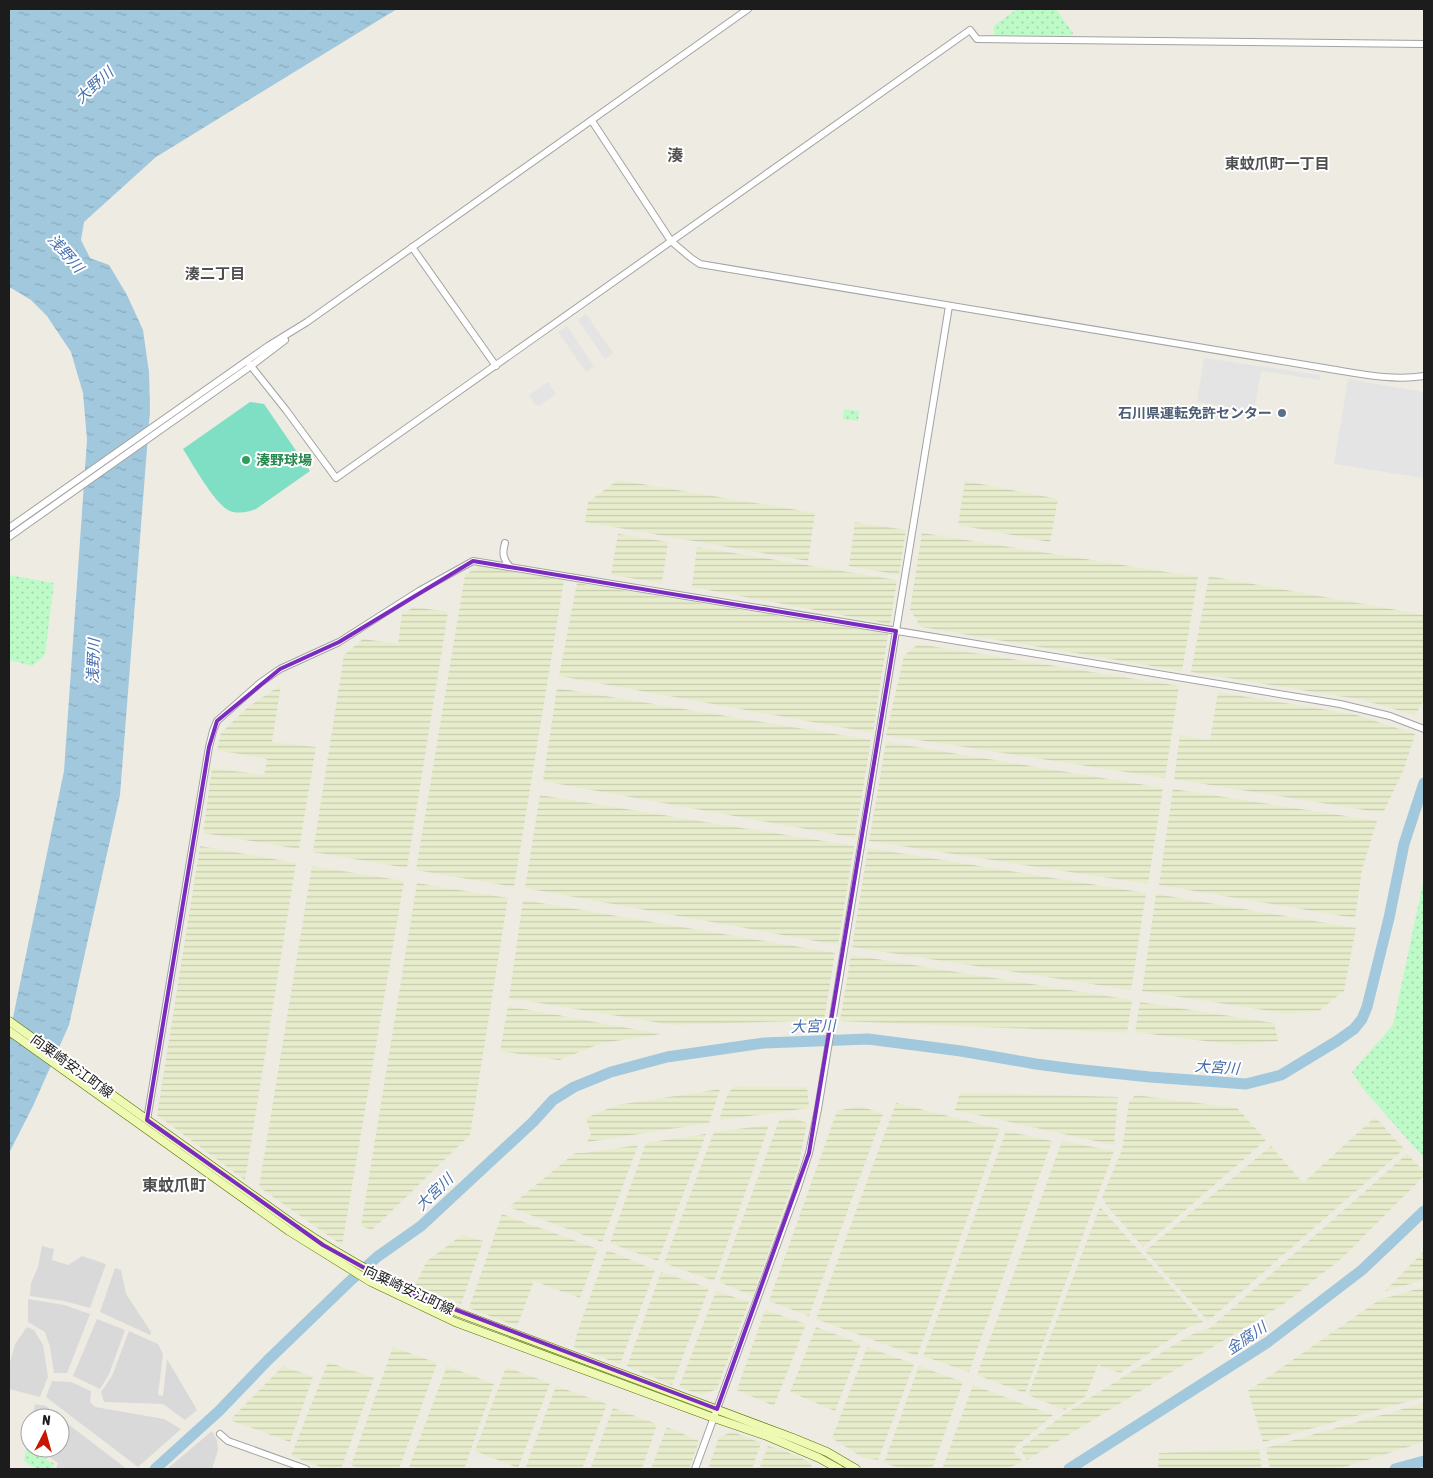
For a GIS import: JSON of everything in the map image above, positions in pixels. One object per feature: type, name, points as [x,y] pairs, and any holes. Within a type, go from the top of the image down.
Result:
[{"type":"main road","name":"向粟崎安江町線","points":[[9,1021],[288,1231],[349,1265],[455,1322],[797,1448],[839,1469]]},
{"type":"main road","name":"向粟崎安江町線","points":[[9,1031],[135,1116],[147,1120],[349,1265]]},
{"type":"main road","name":"向粟崎安江町線","points":[[404,1294],[810,1445],[856,1469]]},
{"type":"street","points":[[9,537],[152,436],[307,322],[748,9]]},
{"type":"street","points":[[249,364],[286,410],[336,478],[970,30],[977,39],[1424,44]]},
{"type":"street","points":[[592,121],[670,241],[700,264],[1384,378],[1424,376]]},
{"type":"street","points":[[412,247],[496,366]]},
{"type":"street","points":[[695,1469],[809,1153],[823,1078],[949,306]]},
{"type":"street","points":[[9,528],[154,426],[249,364]]},
{"type":"street","points":[[506,543],[503,549],[504,558],[510,567]]},
{"type":"street","points":[[147,1120],[208,747],[217,721],[260,683],[280,669],[339,642],[419,591],[473,561],[1340,704],[1390,716],[1424,729]]},
{"type":"street","points":[[220,1434],[228,1440],[306,1469]]},
{"type":"highlighted area","points":[[473,561],[896,631],[809,1153],[717,1409],[406,1291],[323,1245],[147,1120],[209,747],[217,721],[280,669],[339,642]]},
{"type":"shaded area","points":[[586,314],[613,353],[605,359],[578,320]]},
{"type":"shaded area","points":[[567,326],[594,366],[586,372],[558,332]]},
{"type":"shaded area","points":[[1204,358],[1320,375],[1320,380],[1261,371],[1254,411],[1197,402]]},
{"type":"shaded area","points":[[1348,379],[1424,392],[1424,478],[1334,464]]},
{"type":"shaded area","points":[[548,382],[556,394],[539,406],[535,405],[529,395]]},
{"type":"shaded area","points":[[42,1246],[54,1249],[52,1260],[68,1265],[82,1256],[106,1264],[90,1308],[64,1301],[30,1296],[31,1283],[38,1267]]},
{"type":"shaded area","points":[[115,1268],[121,1270],[126,1294],[151,1332],[150,1335],[100,1312]]},
{"type":"shaded area","points":[[28,1299],[64,1305],[90,1314],[67,1373],[54,1373],[50,1347],[45,1332],[28,1322]]},
{"type":"shaded area","points":[[97,1319],[125,1330],[109,1374],[100,1389],[73,1376]]},
{"type":"shaded area","points":[[27,1327],[34,1330],[43,1345],[48,1377],[40,1397],[9,1389],[9,1366],[15,1344]]},
{"type":"shaded area","points":[[129,1331],[158,1344],[163,1354],[158,1395],[163,1396],[167,1359],[197,1410],[185,1420],[163,1404],[104,1402],[101,1392],[112,1376]]},
{"type":"shaded area","points":[[52,1381],[71,1382],[91,1391],[90,1402],[95,1407],[164,1419],[181,1429],[138,1467],[70,1415],[70,1408],[60,1408],[46,1397]]},
{"type":"shaded area","points":[[35,1404],[48,1408],[34,1408]]},
{"type":"shaded area","points":[[70,1426],[126,1469],[56,1469],[58,1463],[51,1458],[70,1458]]},
{"type":"shaded area","points":[[212,1431],[217,1440],[218,1450],[212,1469],[167,1469]]},
{"type":"green space","points":[[1017,9],[1056,9],[1073,33],[1071,36],[994,35],[994,26]]},
{"type":"green space","name":"湊野球場","points":[[250,402],[264,404],[310,471],[256,509],[247,512],[236,512],[230,511],[218,501],[183,449]]},
{"type":"green space","points":[[844,409],[859,411],[858,421],[843,419]]},
{"type":"green space","points":[[618,480],[815,513],[808,561],[585,522],[588,502]]},
{"type":"green space","points":[[965,481],[1058,499],[1050,542],[958,525]]},
{"type":"green space","points":[[855,522],[906,530],[899,575],[849,566]]},
{"type":"green space","points":[[922,533],[1198,577],[1182,671],[921,627],[910,610]]},
{"type":"green space","points":[[618,534],[668,542],[662,583],[611,575]]},
{"type":"green space","points":[[697,547],[897,580],[890,624],[692,587]]},
{"type":"green space","points":[[479,566],[564,580],[514,887],[416,870],[465,575]]},
{"type":"green space","points":[[9,575],[54,583],[45,655],[32,666],[9,660]]},
{"type":"green space","points":[[1209,576],[1424,615],[1424,700],[1415,715],[1363,700],[1191,672]]},
{"type":"green space","points":[[577,583],[888,634],[873,733],[559,676]]},
{"type":"green space","points":[[414,607],[448,612],[407,868],[313,852],[344,655],[363,639],[398,644],[402,614]]},
{"type":"green space","points":[[918,644],[1179,686],[1165,778],[886,735],[904,656]]},
{"type":"green space","points":[[281,685],[272,742],[316,747],[299,849],[203,833],[212,768],[264,775],[267,759],[217,750],[221,733],[248,707]]},
{"type":"green space","points":[[557,688],[871,740],[855,838],[543,781]]},
{"type":"green space","points":[[1218,692],[1357,715],[1415,734],[1404,769],[1383,813],[1174,779],[1180,735],[1210,740]]},
{"type":"green space","points":[[886,742],[1163,788],[1148,884],[869,841]]},
{"type":"green space","points":[[1173,789],[1377,821],[1362,870],[1355,918],[1159,885]]},
{"type":"green space","points":[[540,795],[854,846],[838,945],[525,888]]},
{"type":"green space","points":[[200,846],[296,863],[245,1180],[157,1115]]},
{"type":"green space","points":[[868,848],[1146,893],[1131,990],[852,947]]},
{"type":"green space","points":[[312,866],[404,881],[342,1245],[259,1187]]},
{"type":"green space","points":[[1424,878],[1424,1158],[1364,1090],[1352,1072],[1393,1025]]},
{"type":"green space","points":[[417,883],[508,898],[470,1135],[372,1230],[361,1226]]},
{"type":"green space","points":[[1156,894],[1356,928],[1344,991],[1319,1011],[1289,1014],[1142,991]]},
{"type":"green space","points":[[523,900],[835,953],[824,1020],[673,1025],[509,998]]},
{"type":"green space","points":[[851,955],[1132,1000],[1127,1033],[840,1021]]},
{"type":"green space","points":[[1140,1002],[1274,1023],[1278,1041],[1236,1045],[1135,1032]]},
{"type":"green space","points":[[508,1006],[661,1034],[602,1043],[559,1060],[500,1051]]},
{"type":"green space","points":[[735,1086],[807,1087],[809,1108],[719,1120],[728,1093]]},
{"type":"green space","points":[[720,1089],[709,1123],[587,1142],[591,1134],[586,1118],[617,1105]]},
{"type":"green space","points":[[960,1092],[1118,1097],[1114,1145],[955,1110]]},
{"type":"green space","points":[[1135,1095],[1237,1108],[1266,1140],[1143,1247],[1107,1206],[1102,1197],[1122,1150],[1129,1102]]},
{"type":"green space","points":[[896,1103],[1000,1129],[917,1356],[816,1319]]},
{"type":"green space","points":[[860,1106],[883,1114],[809,1316],[769,1301],[837,1111]]},
{"type":"green space","points":[[1375,1117],[1404,1149],[1208,1321],[1145,1251],[1271,1146],[1303,1183]]},
{"type":"green space","points":[[792,1118],[807,1123],[798,1168],[753,1296],[719,1282],[779,1121]]},
{"type":"green space","points":[[769,1125],[714,1281],[664,1263],[714,1132]]},
{"type":"green space","points":[[1006,1131],[1052,1141],[969,1372],[923,1356]]},
{"type":"green space","points":[[706,1134],[658,1261],[610,1243],[646,1143]]},
{"type":"green space","points":[[1062,1141],[1114,1151],[1025,1393],[977,1375]]},
{"type":"green space","points":[[638,1145],[602,1242],[509,1207],[575,1153]]},
{"type":"green space","points":[[1407,1154],[1424,1172],[1424,1176],[1342,1258],[1285,1303],[1027,1460],[1020,1449],[1063,1415],[1188,1336],[1210,1328]]},
{"type":"green space","points":[[1100,1207],[1203,1322],[1188,1327],[1120,1373],[1098,1365],[1085,1397],[1065,1410],[1028,1395]]},
{"type":"green space","points":[[502,1214],[598,1249],[580,1298],[534,1281],[517,1326],[469,1308]]},
{"type":"green space","points":[[462,1235],[483,1241],[461,1304],[415,1285],[427,1261]]},
{"type":"green space","points":[[607,1250],[655,1270],[620,1364],[574,1347],[577,1333]]},
{"type":"green space","points":[[1424,1251],[1424,1280],[1385,1291]]},
{"type":"green space","points":[[661,1272],[709,1288],[672,1385],[627,1366]]},
{"type":"green space","points":[[1424,1287],[1424,1397],[1263,1442],[1248,1391],[1379,1300]]},
{"type":"green space","points":[[716,1291],[749,1302],[717,1389],[702,1395],[679,1387]]},
{"type":"green space","points":[[765,1310],[806,1324],[774,1406],[737,1390]]},
{"type":"green space","points":[[816,1327],[861,1344],[835,1411],[790,1392]]},
{"type":"green space","points":[[393,1347],[437,1363],[399,1469],[361,1469],[351,1465]]},
{"type":"green space","points":[[867,1347],[914,1364],[878,1460],[862,1457],[832,1438]]},
{"type":"green space","points":[[328,1362],[374,1378],[341,1469],[327,1469],[291,1456]]},
{"type":"green space","points":[[283,1366],[313,1377],[290,1442],[230,1420]]},
{"type":"green space","points":[[447,1366],[494,1384],[464,1469],[415,1469],[409,1467]]},
{"type":"green space","points":[[919,1366],[963,1382],[932,1469],[903,1469],[884,1463]]},
{"type":"green space","points":[[506,1367],[550,1383],[518,1468],[475,1451]]},
{"type":"green space","points":[[973,1385],[1053,1415],[1012,1450],[1023,1462],[1005,1469],[942,1469]]},
{"type":"green space","points":[[556,1386],[607,1404],[582,1469],[525,1469]]},
{"type":"green space","points":[[1424,1403],[1424,1442],[1338,1469],[1270,1469],[1266,1448]]},
{"type":"green space","points":[[613,1408],[657,1424],[642,1469],[590,1469]]},
{"type":"green space","points":[[667,1427],[699,1441],[689,1469],[651,1469]]},
{"type":"green space","points":[[733,1432],[761,1443],[752,1469],[708,1469],[719,1437]]},
{"type":"green space","points":[[768,1446],[807,1461],[812,1466],[811,1469],[759,1469]]},
{"type":"green space","points":[[1259,1449],[1262,1469],[1158,1469],[1159,1453]]},
{"type":"green space","points":[[24,1458],[47,1458],[47,1460],[55,1464],[51,1469],[40,1469],[33,1467],[24,1460]]},
{"type":"water","points":[[9,9],[397,9],[156,157],[84,222],[81,240],[90,258],[109,265],[127,295],[143,330],[149,372],[150,410],[120,795],[69,1025],[33,1106],[9,1153],[9,1037],[64,771],[87,440],[83,393],[71,352],[47,316],[31,300],[11,288],[9,289]]},
{"type":"waterway","name":"大宮川","points":[[155,1469],[219,1411],[268,1360],[349,1282],[377,1257],[421,1226],[533,1122],[553,1100],[574,1087],[611,1072],[667,1057],[764,1043],[868,1039],[961,1051],[1036,1064],[1150,1077],[1246,1084],[1281,1075],[1337,1041],[1354,1029],[1362,1019],[1367,1007],[1389,918],[1404,844],[1424,783]]},
{"type":"waterway","name":"金腐川","points":[[1069,1469],[1268,1342],[1362,1270],[1424,1211]]},
{"type":"waterway","points":[[1395,1469],[1424,1461]]},
{"type":"place","name":"石川県運転免許センター","points":[[1282,413]]},
{"type":"place","name":"湊野球場","points":[[246,460]]},
{"type":"district","name":"湊","points":[[675,155]]},
{"type":"district","name":"東蚊爪町一丁目","points":[[1277,163]]},
{"type":"district","name":"湊二丁目","points":[[215,273]]},
{"type":"district","name":"東蚊爪町","points":[[174,1185]]},
{"type":"water label","name":"大野川","points":[[94,85]]},
{"type":"water label","name":"浅野川","points":[[66,253]]},
{"type":"water label","name":"浅野川","points":[[93,661]]}]
